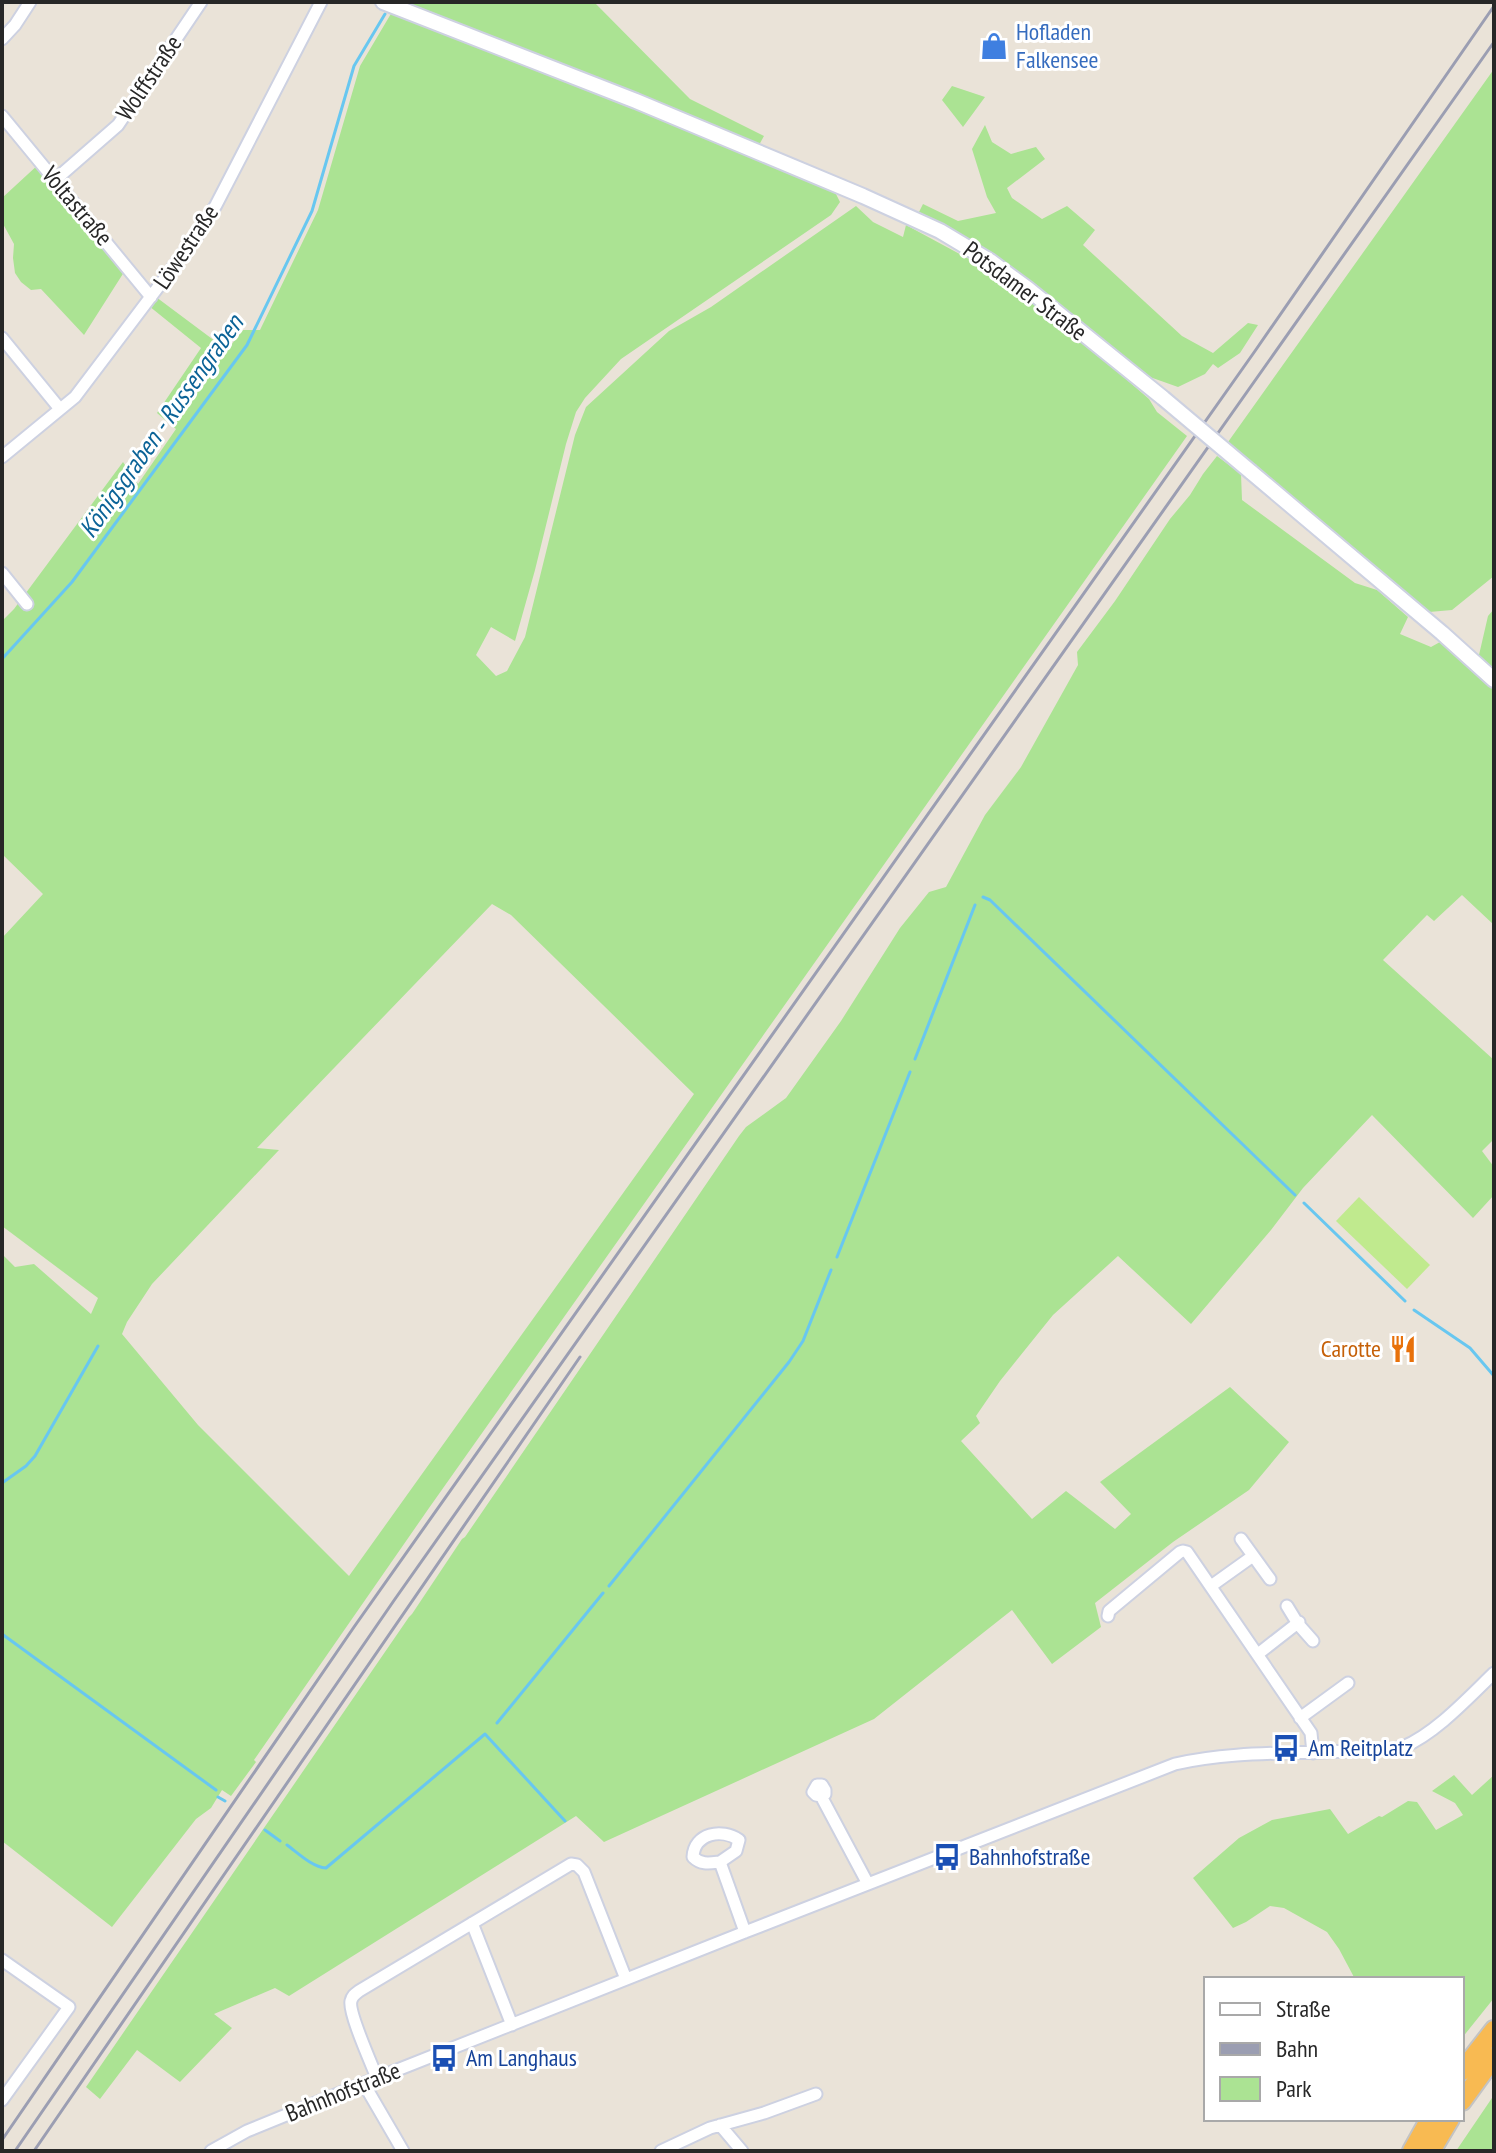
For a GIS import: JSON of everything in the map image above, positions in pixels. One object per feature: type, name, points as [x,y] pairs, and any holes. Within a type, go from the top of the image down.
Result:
[{"type":"highway","points":[[1464,2068],[1494,2030]]},
{"type":"highway","points":[[1464,2098],[1494,2057]]},
{"type":"highway","points":[[1412,2151],[1429,2121]]},
{"type":"highway","points":[[1431,2151],[1449,2121]]},
{"type":"street","points":[[2,39],[30,2]]},
{"type":"street","name":"Wolffstraße","points":[[55,180],[118,125],[201,2]]},
{"type":"street","name":"Löwestraße","points":[[2,457],[75,397],[199,233],[321,2]]},
{"type":"street","name":"Potsdamer Straße","points":[[383,2],[636,101],[863,196],[940,231],[990,261],[1163,398],[1494,680]]},
{"type":"street","name":"Voltastraße","points":[[2,116],[151,297]]},
{"type":"street","points":[[2,338],[60,409]]},
{"type":"street","points":[[2,573],[27,604]]},
{"type":"street","points":[[1241,1539],[1270,1579]]},
{"type":"street","points":[[1108,1616],[1109,1611],[1183,1551],[1190,1555],[1311,1733],[1313,1753]]},
{"type":"street","points":[[1211,1586],[1253,1556]]},
{"type":"street","points":[[1287,1606],[1313,1641]]},
{"type":"street","points":[[1258,1654],[1299,1623]]},
{"type":"street","name":"Bahnhofstraße","points":[[211,2151],[247,2131],[377,2078],[1175,1764],[1251,1754],[1389,1749],[1410,1744],[1446,1717],[1494,1673]]},
{"type":"street","points":[[1300,1718],[1348,1683]]},
{"type":"street","points":[[821,1796],[868,1884]]},
{"type":"street","points":[[720,1862],[745,1932]]},
{"type":"street","points":[[377,2078],[350,2004],[352,1997],[571,1864],[584,1872],[626,1979]]},
{"type":"street","points":[[472,1923],[512,2025]]},
{"type":"street","points":[[2,1960],[69,2007],[2,2100]]},
{"type":"street","points":[[364,2084],[403,2151]]},
{"type":"street","points":[[661,2151],[720,2125],[816,2094]]},
{"type":"street","points":[[720,2125],[742,2151]]},
{"type":"green space","points":[[404,2],[594,2],[690,99],[764,136],[759,145]]},
{"type":"green space","points":[[392,12],[671,121],[835,192],[840,202],[831,215],[621,359],[585,398],[576,412],[566,444],[515,641],[491,627],[476,655],[496,676],[507,671],[525,637],[575,435],[586,407],[669,331],[711,307],[856,206],[873,222],[903,237],[906,225],[993,272],[1067,328],[1187,436],[429,1508],[254,1760],[256,1762],[231,1796],[222,1790],[211,1808],[196,1819],[112,1927],[2,1841],[2,1254],[15,1267],[34,1264],[91,1314],[98,1298],[2,1226],[2,938],[43,894],[2,854],[2,621],[123,462],[138,484],[176,429],[157,413],[201,348],[149,306],[156,297],[227,350],[243,330],[260,330],[318,210],[360,66]],"holes":[[[492,904],[511,915],[694,1094],[349,1576],[198,1425],[122,1334],[152,1284],[279,1150],[257,1148]]]},
{"type":"green space","points":[[1494,69],[1494,576],[1452,610],[1429,612],[1228,442]]},
{"type":"green space","points":[[952,86],[985,97],[963,127],[942,100]]},
{"type":"green space","points":[[985,125],[992,142],[1011,154],[1036,147],[1045,159],[1007,188],[1012,198],[1042,219],[1067,206],[1095,230],[1083,245],[1182,336],[1213,353],[1248,323],[1258,325],[1240,353],[1218,368],[1213,364],[1205,374],[1178,387],[1147,376],[996,255],[919,212],[923,204],[958,221],[996,213],[987,197],[972,149]]},
{"type":"green space","points":[[40,163],[126,269],[84,335],[41,289],[31,290],[15,273],[14,244],[2,222],[2,198]]},
{"type":"green space","points":[[1217,456],[1241,474],[1242,500],[1355,583],[1377,590],[1408,617],[1400,634],[1431,647],[1440,642],[1494,689],[1494,925],[1462,895],[1434,921],[1427,915],[1383,960],[1494,1060],[1494,1139],[1482,1151],[1494,1167],[1494,1195],[1473,1218],[1372,1115],[1303,1188],[1191,1324],[1118,1256],[1053,1315],[976,1416],[980,1423],[961,1441],[1032,1519],[1066,1491],[1115,1529],[1131,1514],[1100,1482],[1230,1387],[1289,1442],[1249,1490],[1173,1542],[1095,1603],[1101,1627],[1052,1664],[1012,1610],[874,1719],[604,1842],[576,1816],[289,1996],[275,1988],[214,2014],[232,2028],[180,2082],[137,2050],[100,2099],[86,2087],[739,1136],[746,1127],[786,1098],[841,1021],[900,928],[929,892],[946,887],[985,815],[1021,767],[1078,665],[1077,652]]},
{"type":"green space","points":[[1494,609],[1494,669],[1479,655],[1488,616]]},
{"type":"green space","points":[[1359,1197],[1430,1265],[1407,1289],[1336,1221]]},
{"type":"green space","points":[[1454,1775],[1472,1795],[1494,1775],[1494,1998],[1464,2036],[1464,1977],[1354,1977],[1327,1932],[1284,1908],[1270,1906],[1233,1928],[1193,1878],[1239,1838],[1272,1820],[1330,1809],[1348,1834],[1408,1801],[1417,1802],[1436,1830],[1463,1815],[1455,1803],[1432,1791]]},
{"type":"green space","points":[[1494,2095],[1494,2151],[1456,2151]]},
{"type":"waterway","name":"Königsgraben - Russengraben","points":[[2,659],[72,582],[247,345],[312,211],[354,66],[385,14]]},
{"type":"waterway","points":[[983,897],[990,900],[1295,1195]]},
{"type":"waterway","points":[[915,1059],[975,905]]},
{"type":"waterway","points":[[837,1257],[910,1072]]},
{"type":"waterway","points":[[1304,1203],[1405,1301]]},
{"type":"waterway","points":[[609,1586],[789,1362],[803,1341],[831,1270]]},
{"type":"waterway","points":[[1414,1310],[1470,1348],[1494,1376]]},
{"type":"waterway","points":[[2,1483],[35,1456],[98,1346]]},
{"type":"waterway","points":[[497,1723],[603,1593]]},
{"type":"waterway","points":[[2,1634],[216,1790]]},
{"type":"waterway","points":[[287,1845],[310,1862],[326,1868],[485,1734],[565,1821]]},
{"type":"waterway","points":[[218,1797],[225,1801]]},
{"type":"waterway","points":[[265,1830],[280,1841]]},
{"type":"railway","points":[[2,2140],[354,1627],[1255,351],[1494,6]]},
{"type":"railway","points":[[15,2151],[395,1599],[1494,42]]},
{"type":"railway","points":[[34,2151],[580,1357]]},
{"type":"place","name":"Hofladen Falkensee","points":[[994,46]]},
{"type":"place","name":"Carotte","points":[[1403,1349]]},
{"type":"place","name":"Am Reitplatz","points":[[1286,1748]]},
{"type":"place","name":"Bahnhofstraße","points":[[947,1857]]},
{"type":"place","name":"Am Langhaus","points":[[444,2058]]}]
